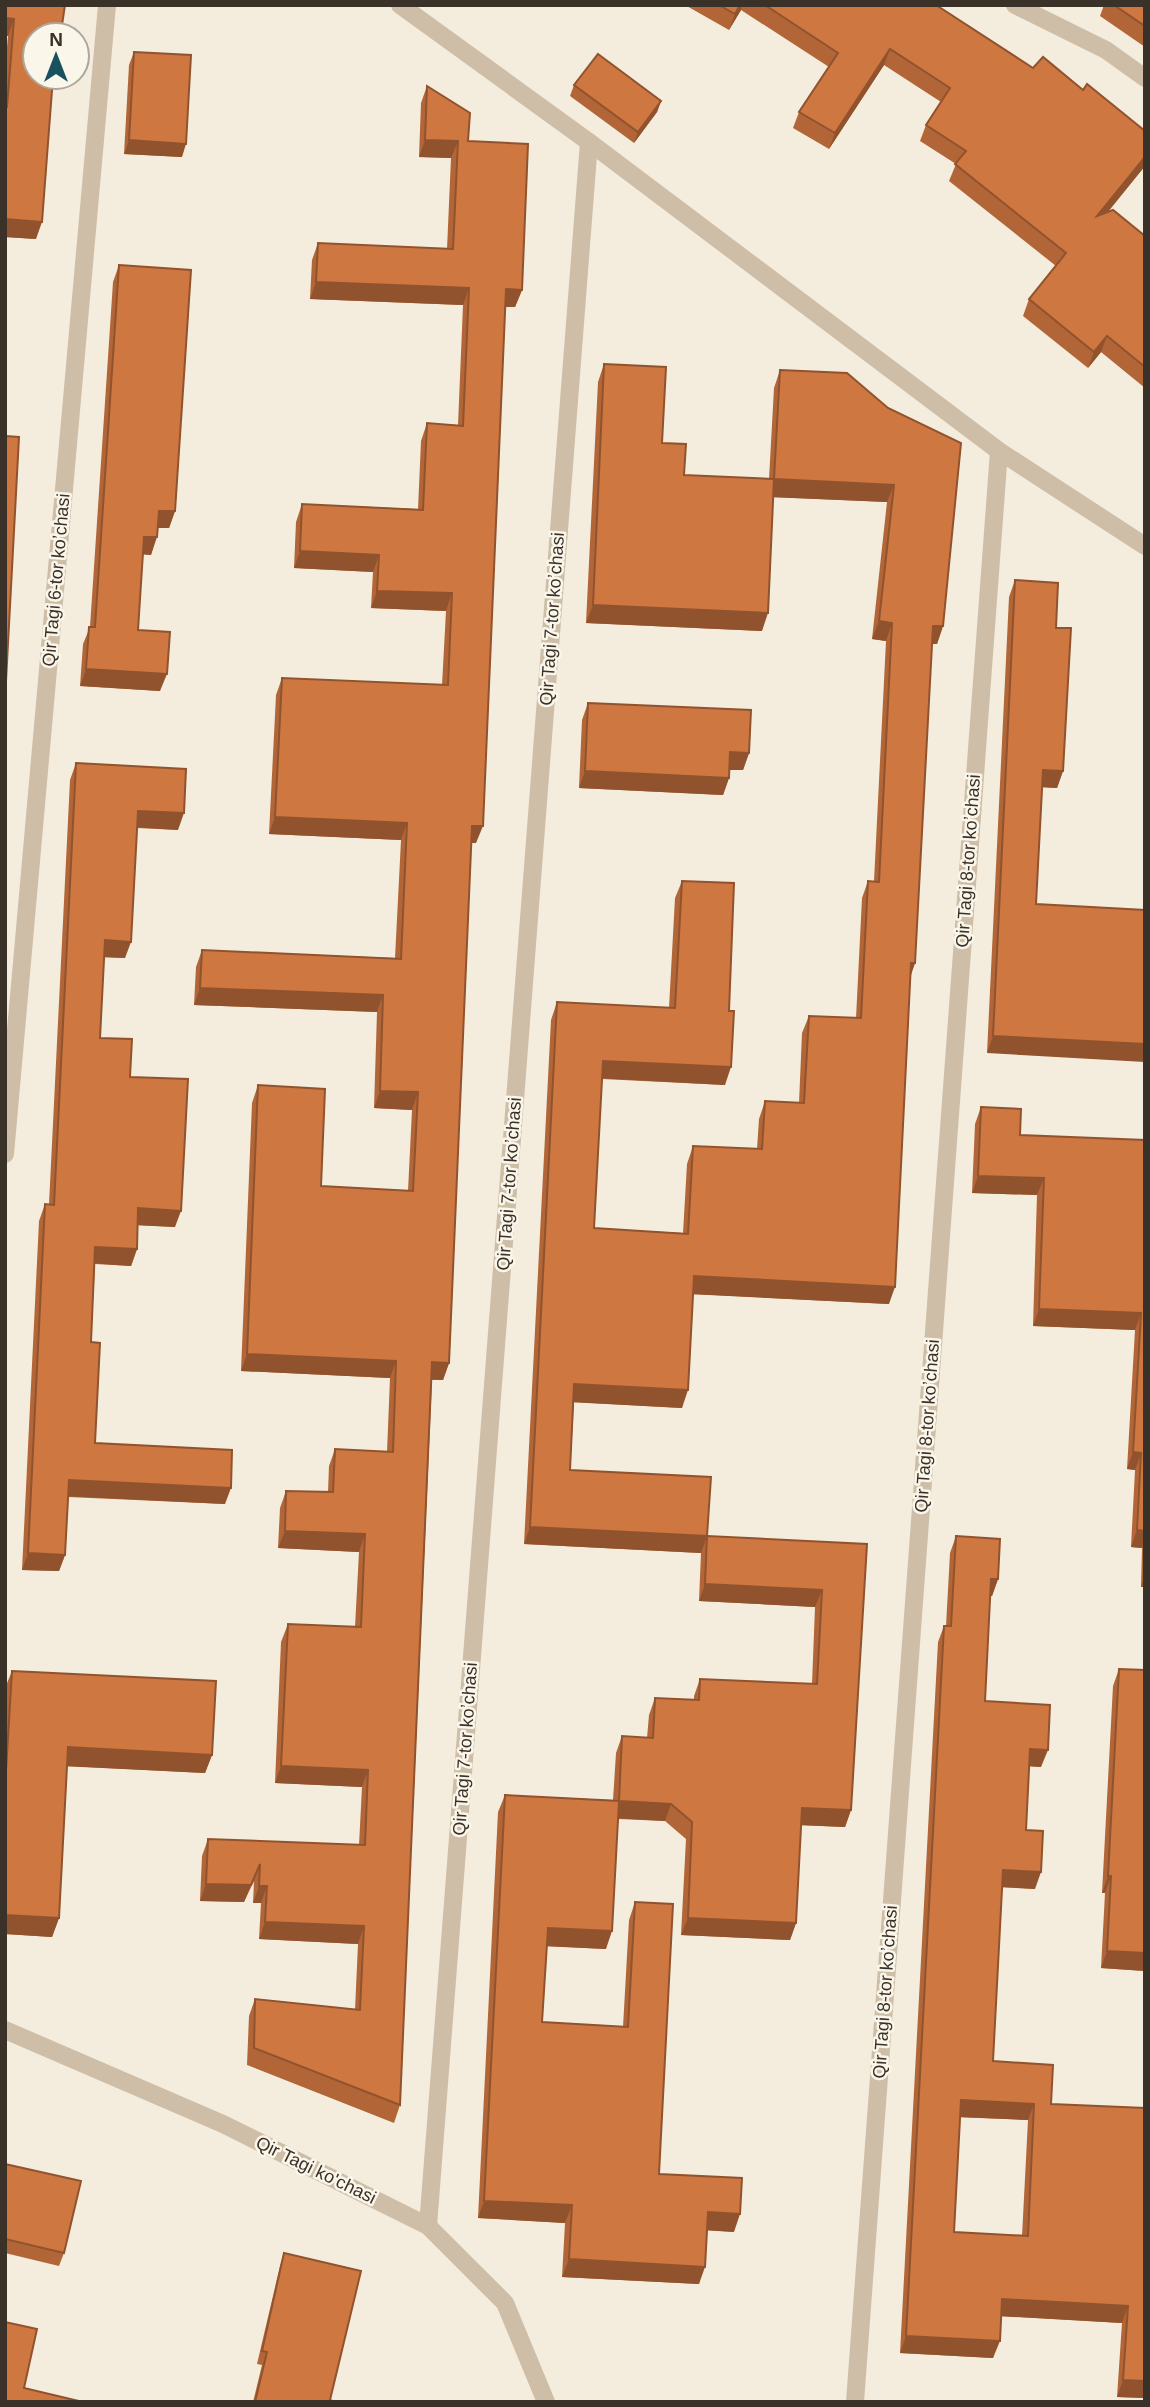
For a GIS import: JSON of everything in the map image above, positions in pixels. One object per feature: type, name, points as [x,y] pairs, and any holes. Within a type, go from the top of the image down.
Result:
[{"type":"street","name":"Qir Tagi 6-tor koʼchasi","points":[[5,1154],[107,5]]},
{"type":"street","points":[[400,5],[589,142],[999,451],[1145,546]]},
{"type":"street","points":[[1015,5],[1106,50],[1145,78]]},
{"type":"street","name":"Qir Tagi 7-tor koʼchasi","points":[[428,2226],[589,142]]},
{"type":"street","name":"Qir Tagi 8-tor koʼchasi","points":[[855,2402],[999,451]]},
{"type":"street","name":"Qir Tagi ko'chasi","points":[[5,2030],[223,2124],[428,2226],[505,2303],[546,2402]]},
{"type":"building","points":[[5,5],[65,5],[63,21],[21,21],[21,91],[52,91],[42,222],[5,219],[5,107],[14,19],[5,18]]},
{"type":"building","points":[[719,5],[740,5],[735,14]]},
{"type":"building","points":[[765,5],[936,5],[1033,68],[1043,57],[1083,90],[1087,84],[1145,131],[1145,157],[1097,216],[1113,210],[1145,236],[1145,367],[1107,336],[1094,352],[1029,299],[1066,253],[955,164],[966,151],[926,125],[950,88],[890,49],[835,133],[799,112],[838,53]]},
{"type":"building","points":[[1114,5],[1145,5],[1145,26]]},
{"type":"building","points":[[134,52],[191,55],[186,144],[129,140]]},
{"type":"building","points":[[598,54],[661,101],[638,132],[574,85]]},
{"type":"building","points":[[427,86],[470,113],[468,141],[528,144],[522,290],[506,289],[483,826],[472,826],[449,1363],[432,1362],[400,2105],[254,2048],[255,1999],[360,2010],[364,1926],[265,1922],[267,1886],[259,1886],[260,1864],[251,1885],[206,1884],[208,1839],[365,1845],[368,1770],[281,1766],[288,1624],[361,1627],[365,1534],[285,1531],[286,1491],[333,1492],[335,1449],[393,1452],[396,1361],[247,1354],[258,1085],[325,1089],[321,1186],[413,1191],[418,1092],[380,1091],[383,995],[200,988],[202,950],[401,959],[407,823],[275,817],[282,678],[448,685],[452,593],[377,591],[379,555],[300,551],[302,504],[423,510],[427,423],[463,426],[469,288],[316,282],[318,243],[453,249],[458,141],[425,140]]},
{"type":"building","points":[[119,265],[191,270],[175,511],[159,511],[157,537],[144,537],[138,630],[170,632],[167,674],[86,669],[89,627],[95,627]]},
{"type":"building","points":[[604,364],[666,367],[662,443],[686,444],[684,475],[774,479],[768,613],[593,605]]},
{"type":"building","points":[[780,370],[847,373],[888,408],[961,443],[943,626],[933,626],[915,963],[911,963],[895,1287],[694,1276],[688,1390],[574,1384],[570,1470],[711,1477],[707,1536],[530,1527],[557,1002],[675,1008],[682,881],[734,883],[729,1011],[734,1011],[731,1067],[603,1061],[594,1228],[688,1234],[693,1146],[762,1149],[765,1101],[804,1103],[809,1016],[861,1018],[868,881],[879,882],[892,623],[879,621],[894,485],[774,479]]},
{"type":"building","points":[[5,436],[19,437],[5,700]]},
{"type":"building","points":[[1015,580],[1058,583],[1056,628],[1071,628],[1063,771],[1043,770],[1036,904],[1145,910],[1145,1044],[993,1036]]},
{"type":"building","points":[[588,703],[751,710],[749,753],[730,752],[729,778],[585,771]]},
{"type":"building","points":[[76,763],[186,769],[184,813],[138,811],[131,942],[105,940],[100,1038],[132,1039],[130,1077],[188,1079],[181,1211],[138,1208],[137,1249],[95,1247],[91,1342],[100,1343],[95,1443],[232,1450],[231,1488],[69,1480],[65,1555],[28,1553],[45,1204],[54,1205]]},
{"type":"building","points":[[981,1107],[1021,1109],[1020,1135],[1145,1140],[1145,1531],[1137,1530],[1141,1453],[1133,1452],[1141,1313],[1039,1309],[1044,1178],[978,1176]]},
{"type":"building","points":[[707,1536],[867,1544],[851,1810],[802,1808],[796,1923],[688,1918],[692,1822],[671,1804],[619,1801],[622,1736],[653,1738],[655,1698],[699,1700],[700,1679],[817,1684],[822,1590],[705,1584]]},
{"type":"building","points":[[956,1536],[1000,1539],[998,1579],[991,1579],[985,1701],[1050,1705],[1048,1750],[1030,1749],[1026,1830],[1043,1831],[1041,1872],[1003,1870],[993,2061],[1053,2065],[1051,2104],[1145,2108],[1145,2381],[1123,2380],[1128,2306],[1002,2299],[1000,2341],[906,2336],[944,1626],[951,1626]],"holes":[[[961,2100],[1034,2104],[1028,2236],[954,2232]]]},
{"type":"building","points":[[1119,1669],[1145,1670],[1145,1953],[1107,1951],[1111,1876],[1108,1876]]},
{"type":"building","points":[[12,1671],[216,1681],[212,1755],[68,1747],[59,1918],[5,1915],[5,1788]]},
{"type":"building","points":[[505,1795],[619,1801],[612,1931],[548,1928],[542,2022],[628,2027],[635,1902],[673,1904],[659,2174],[742,2178],[740,2214],[708,2212],[705,2267],[569,2259],[572,2205],[484,2201]]},
{"type":"building","points":[[5,2164],[81,2181],[64,2253],[5,2239]]},
{"type":"building","points":[[284,2253],[361,2271],[330,2400],[335,2402],[255,2402],[267,2352],[262,2351]]},
{"type":"building","points":[[5,2322],[37,2329],[24,2388],[83,2402],[5,2402]]}]
